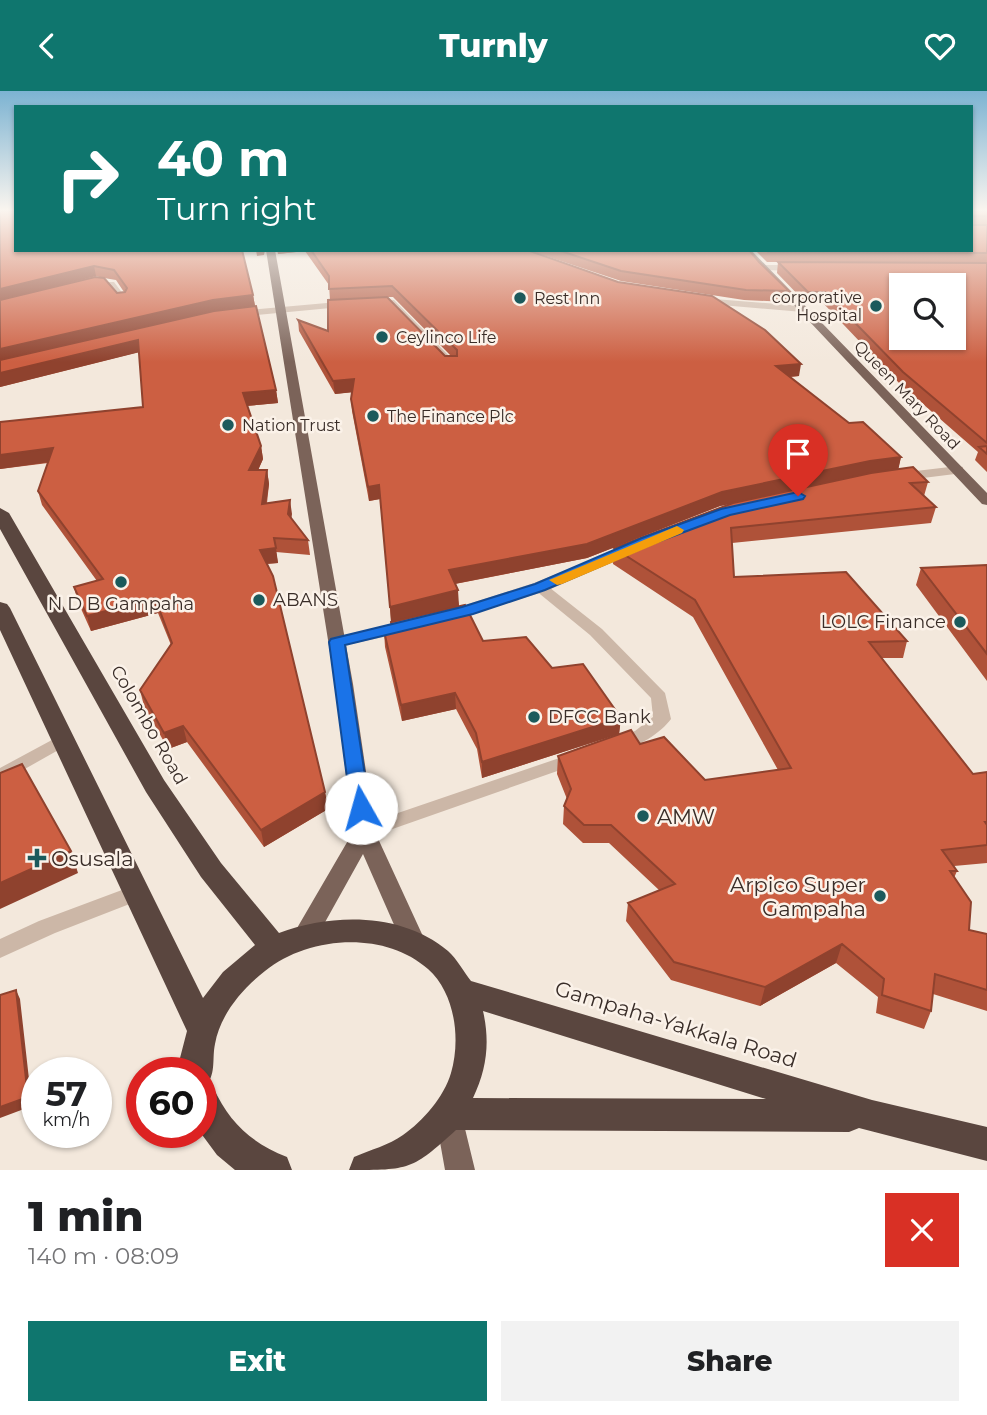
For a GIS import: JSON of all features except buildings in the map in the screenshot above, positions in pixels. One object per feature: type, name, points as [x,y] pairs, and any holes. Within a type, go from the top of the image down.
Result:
[{"type":"highway","name":"Colombo Road","points":[[0,513],[155,786],[212,870],[274,949]]},
{"type":"highway","points":[[0,608],[202,1030]]},
{"type":"highway","points":[[197,1057],[202,1030],[230,983],[251,964],[274,949],[305,935],[363,929],[390,935],[435,957],[451,973],[463,992],[472,1020],[474,1051],[466,1084],[449,1114],[420,1143],[384,1165],[367,1170]]},
{"type":"highway","name":"Gampaha-Yakkala Road","points":[[463,992],[872,1116],[987,1144]]},
{"type":"highway","name":"Gampaha-Yakkala Road","points":[[449,1114],[872,1116]]},
{"type":"highway","points":[[217,1130],[231,1147],[266,1169]]},
{"type":"main road","points":[[272,261],[337,642],[364,832],[415,945]]},
{"type":"main road","name":"Queen Mary Road","points":[[756,261],[987,501]]},
{"type":"main road","points":[[305,935],[364,832]]},
{"type":"main road","points":[[449,1114],[460,1170]]},
{"type":"street","points":[[762,268],[817,268]]},
{"type":"street","points":[[692,300],[803,309]]},
{"type":"street","points":[[880,480],[958,470]]},
{"type":"street","points":[[337,642],[443,618],[540,587],[647,541]]},
{"type":"lane","points":[[72,287],[97,282],[111,284],[122,299]]},
{"type":"lane","points":[[369,303],[391,302],[451,364]]},
{"type":"lane","points":[[228,315],[357,303]]},
{"type":"lane","points":[[364,832],[641,735],[662,719],[659,697],[596,632],[540,587]]},
{"type":"lane","points":[[0,776],[62,740]]},
{"type":"lane","points":[[0,950],[47,927],[138,892]]},
{"type":"slow traffic","points":[[557,580],[677,530]]},
{"type":"place","name":"Rest Inn","points":[[520,298]]},
{"type":"place","name":"corporative Hospital","points":[[876,306]]},
{"type":"place","name":"Ceylinco Life","points":[[382,337]]},
{"type":"place","name":"The Finance Plc","points":[[373,416]]},
{"type":"place","name":"Nation Trust","points":[[228,425]]},
{"type":"place","name":"N D B Gampaha","points":[[121,582]]},
{"type":"place","name":"ABANS","points":[[259,600]]},
{"type":"place","name":"LOLC Finance","points":[[960,622]]},
{"type":"place","name":"DFCC Bank","points":[[534,717]]},
{"type":"place","name":"AMW","points":[[643,816]]},
{"type":"place","name":"Osusala","points":[[37,858]]},
{"type":"place","name":"Arpico Super Gampaha","points":[[880,896]]},
{"type":"route","points":[[361,808],[337,642],[467,611],[540,587],[647,541],[726,512],[798,496]]}]
